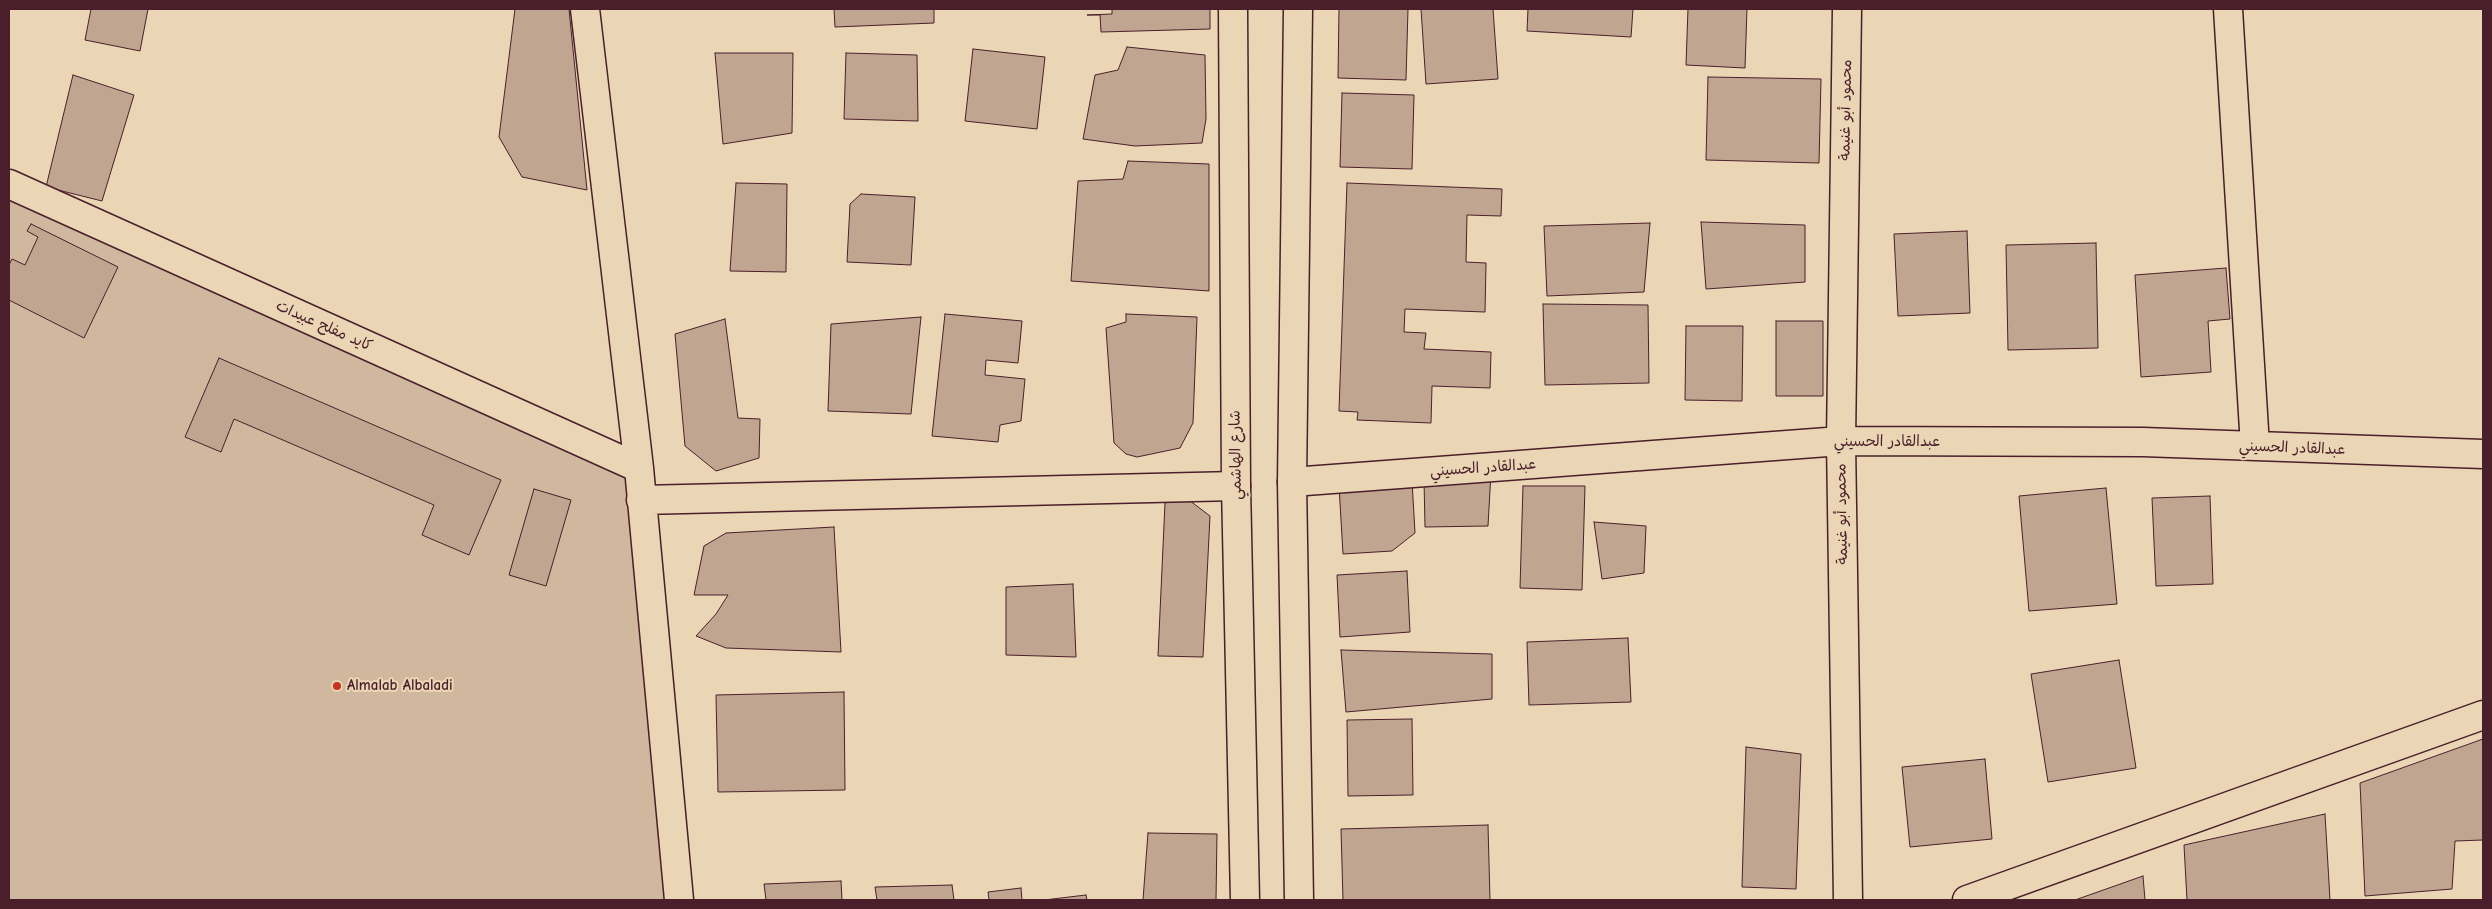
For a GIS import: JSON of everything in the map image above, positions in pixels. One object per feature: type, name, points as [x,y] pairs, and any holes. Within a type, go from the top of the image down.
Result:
[{"type":"street","points":[[585,9],[639,468],[679,900]]},
{"type":"street","name":"شارع الهاشمي","points":[[1232,9],[1236,486],[1245,900]]},
{"type":"street","points":[[1298,9],[1292,482],[1299,900]]},
{"type":"street","name":"محمود أبو غنيمة","points":[[1847,9],[1841,441],[1848,900]]},
{"type":"street","points":[[2228,9],[2255,446]]},
{"type":"street","name":"كايد مفلح عبيدات","points":[[9,184],[639,468]]},
{"type":"street","name":"عبدالقادر الحسيني","points":[[1292,482],[1841,441],[2143,442],[2483,454]]},
{"type":"street","points":[[641,500],[1236,486]]},
{"type":"street","points":[[1967,900],[2483,715]]},
{"type":"shaded area","name":"Almalab Albaladi","points":[[9,186],[647,472],[685,900],[9,900]]},
{"type":"building","points":[[91,9],[148,9],[140,51],[85,40]]},
{"type":"building","points":[[515,9],[569,9],[587,190],[522,177],[499,137]]},
{"type":"building","points":[[834,9],[934,9],[934,23],[835,27]]},
{"type":"building","points":[[1112,9],[1210,9],[1210,29],[1101,32],[1100,15],[1087,15],[1112,14]]},
{"type":"building","points":[[1339,9],[1408,9],[1406,80],[1338,78]]},
{"type":"building","points":[[1421,9],[1493,9],[1498,79],[1426,84]]},
{"type":"building","points":[[1528,9],[1633,9],[1631,37],[1527,31]]},
{"type":"building","points":[[1688,9],[1747,9],[1745,68],[1686,65]]},
{"type":"building","points":[[1127,47],[1205,55],[1206,119],[1202,143],[1135,146],[1083,139],[1095,75],[1118,70]]},
{"type":"building","points":[[973,49],[1045,57],[1037,129],[965,121]]},
{"type":"building","points":[[715,53],[793,53],[792,133],[723,144]]},
{"type":"building","points":[[846,53],[917,55],[918,121],[844,119]]},
{"type":"building","points":[[73,75],[134,95],[102,201],[46,187]]},
{"type":"building","points":[[1708,77],[1821,79],[1819,163],[1706,160]]},
{"type":"building","points":[[1342,93],[1414,95],[1412,169],[1340,167]]},
{"type":"building","points":[[1128,161],[1209,164],[1209,291],[1071,281],[1078,181],[1123,179]]},
{"type":"building","points":[[736,183],[787,184],[786,272],[730,271]]},
{"type":"building","points":[[1347,183],[1502,189],[1501,216],[1467,215],[1466,262],[1486,263],[1485,312],[1405,309],[1404,332],[1426,333],[1424,349],[1491,352],[1490,388],[1432,386],[1431,423],[1357,420],[1358,412],[1339,411]]},
{"type":"building","points":[[861,194],[915,197],[911,265],[847,262],[850,204]]},
{"type":"building","points":[[1701,222],[1805,225],[1805,282],[1706,289]]},
{"type":"building","points":[[1650,223],[1644,292],[1547,296],[1544,226]]},
{"type":"building","points":[[31,224],[118,267],[84,338],[9,300],[9,265],[12,259],[25,265],[38,237],[27,231]]},
{"type":"building","points":[[1967,231],[1970,313],[1898,316],[1894,234]]},
{"type":"building","points":[[2096,243],[2098,348],[2008,350],[2006,245]]},
{"type":"building","points":[[2226,268],[2230,319],[2208,321],[2211,372],[2141,377],[2135,275]]},
{"type":"building","points":[[1543,304],[1648,305],[1649,383],[1545,385]]},
{"type":"building","points":[[945,314],[1022,321],[1018,363],[986,360],[985,375],[1025,379],[1021,421],[1000,425],[998,442],[932,436]]},
{"type":"building","points":[[1126,314],[1197,317],[1193,423],[1180,448],[1137,457],[1126,454],[1114,443],[1106,328],[1126,322]]},
{"type":"building","points":[[921,317],[911,414],[828,411],[831,324]]},
{"type":"building","points":[[725,319],[738,418],[760,419],[759,458],[716,471],[685,446],[675,334]]},
{"type":"building","points":[[1776,321],[1823,321],[1823,396],[1776,396]]},
{"type":"building","points":[[1686,326],[1743,326],[1742,401],[1685,400]]},
{"type":"building","points":[[219,358],[501,480],[469,555],[422,535],[434,505],[234,419],[221,452],[185,437]]},
{"type":"building","points":[[1491,472],[1488,526],[1425,527],[1424,480]]},
{"type":"building","points":[[1412,481],[1415,533],[1392,551],[1343,554],[1339,486]]},
{"type":"building","points":[[1523,486],[1585,486],[1582,590],[1520,588]]},
{"type":"building","points":[[2106,488],[2117,604],[2029,611],[2019,496]]},
{"type":"building","points":[[534,489],[571,500],[546,586],[509,575]]},
{"type":"building","points":[[2210,496],[2213,584],[2156,586],[2152,498]]},
{"type":"building","points":[[1185,497],[1210,516],[1203,657],[1158,656],[1165,503]]},
{"type":"building","points":[[1594,522],[1646,526],[1644,573],[1602,579]]},
{"type":"building","points":[[834,527],[841,652],[726,648],[696,636],[716,614],[728,595],[694,595],[704,546],[726,533]]},
{"type":"building","points":[[1407,571],[1410,632],[1340,637],[1337,575]]},
{"type":"building","points":[[1073,584],[1076,657],[1006,655],[1006,587]]},
{"type":"building","points":[[1628,638],[1631,702],[1529,705],[1527,642]]},
{"type":"building","points":[[1341,650],[1492,654],[1492,699],[1346,712]]},
{"type":"building","points":[[2119,660],[2136,768],[2048,782],[2031,674]]},
{"type":"building","points":[[844,692],[845,790],[718,792],[716,695]]},
{"type":"building","points":[[1412,719],[1413,795],[1348,796],[1347,720]]},
{"type":"building","points":[[2483,739],[2483,840],[2455,841],[2452,889],[2365,896],[2360,783]]},
{"type":"building","points":[[1746,747],[1801,754],[1796,889],[1742,887]]},
{"type":"building","points":[[1985,759],[1992,839],[1910,847],[1902,767]]},
{"type":"building","points":[[2325,814],[2330,900],[2187,900],[2184,845]]},
{"type":"building","points":[[1488,825],[1490,900],[1343,900],[1341,829]]},
{"type":"building","points":[[1148,833],[1217,834],[1216,900],[1143,900]]},
{"type":"building","points":[[2143,876],[2145,900],[2075,900]]},
{"type":"building","points":[[841,881],[842,900],[766,900],[764,884]]},
{"type":"building","points":[[952,885],[954,900],[877,900],[875,887]]},
{"type":"building","points":[[1021,888],[1022,900],[989,900],[988,892]]},
{"type":"building","points":[[1086,895],[1087,900],[1044,900]]},
{"type":"place","name":"Almalab Albaladi","points":[[337,686]]}]
